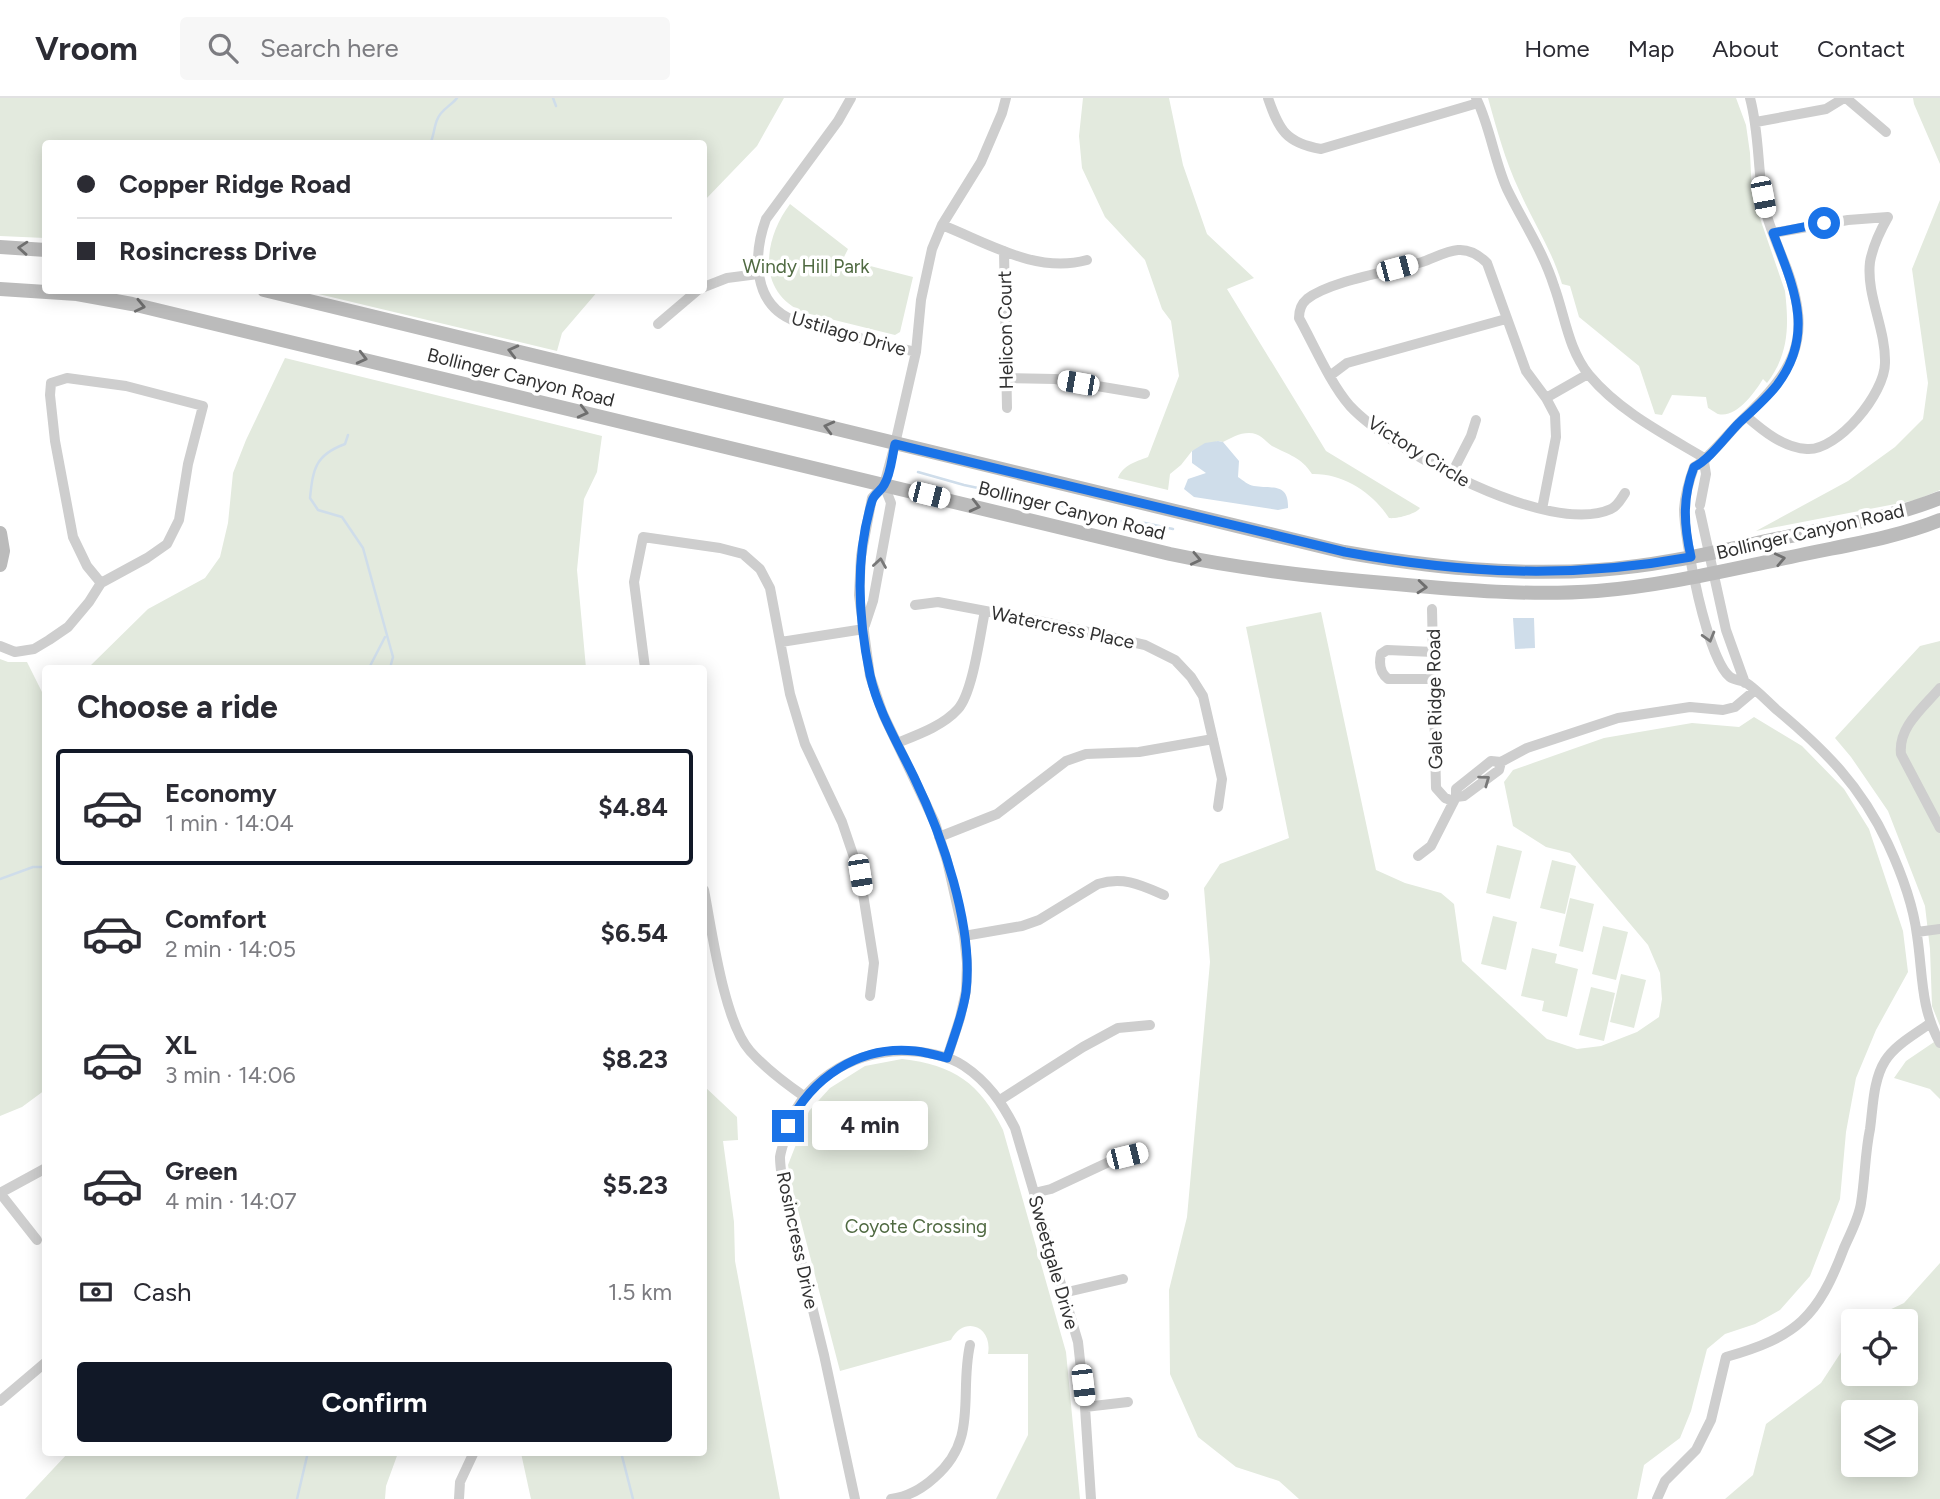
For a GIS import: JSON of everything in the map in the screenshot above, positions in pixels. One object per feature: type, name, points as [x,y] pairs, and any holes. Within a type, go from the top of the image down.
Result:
[{"type":"main road","points":[[0,247],[42,250]]},
{"type":"main road","name":"Bollinger Canyon Road","points":[[0,289],[42,292]]},
{"type":"main road","name":"Bollinger Canyon Road","points":[[77,294],[132,304],[1170,554],[1226,566],[1287,574],[1496,593],[1600,591],[1713,573],[1883,537],[1940,520]]},
{"type":"main road","name":"Bollinger Canyon Road","points":[[280,294],[895,444],[1387,560],[1498,572],[1599,570],[1708,554],[1877,518],[1940,498]]},
{"type":"main road","points":[[0,533],[3,551],[0,565]]},
{"type":"street","name":"Ustilago Drive","points":[[851,98],[838,121],[766,219],[760,234],[758,274],[769,303],[793,321],[916,352]]},
{"type":"street","points":[[947,1058],[966,991],[964,936],[939,837],[926,803],[883,714],[870,676],[859,595],[861,556],[872,498],[884,485],[895,444],[916,352],[921,300],[932,249],[942,225],[981,162],[1003,113],[1006,98]]},
{"type":"street","points":[[1268,98],[1276,122],[1286,135],[1305,146],[1321,149],[1477,100],[1507,188],[1540,249],[1555,287],[1576,355],[1588,374],[1622,408],[1705,461]]},
{"type":"street","points":[[1745,682],[1730,677],[1712,648],[1691,557],[1685,520],[1685,496],[1694,467],[1705,461],[1775,387],[1795,350],[1798,332],[1799,313],[1795,294],[1773,233],[1760,183],[1756,122],[1750,98]]},
{"type":"street","points":[[1756,122],[1826,108],[1845,98],[1886,132]]},
{"type":"street","points":[[1746,416],[1762,430],[1782,441],[1810,450],[1819,447],[1847,430],[1864,410],[1882,380],[1885,363],[1870,265],[1873,247],[1888,216],[1773,233]]},
{"type":"street","points":[[942,225],[1004,251],[1045,263],[1069,264],[1087,260]]},
{"type":"street","name":"Victory Circle","points":[[1459,249],[1479,256],[1487,263],[1526,371],[1555,415],[1556,437],[1542,509],[1482,490],[1376,430],[1349,404],[1331,375],[1298,318],[1305,301],[1346,282],[1446,252],[1459,249]]},
{"type":"street","name":"Helicon Court","points":[[1004,251],[1007,408]]},
{"type":"street","points":[[707,286],[727,278],[758,274]]},
{"type":"street","points":[[658,324],[693,294]]},
{"type":"street","points":[[1331,375],[1348,363],[1506,319]]},
{"type":"street","points":[[1546,398],[1588,374]]},
{"type":"street","points":[[0,646],[15,652],[34,649],[68,627],[101,583],[167,544],[179,520],[188,464],[203,405],[126,386],[67,378],[51,383],[55,441],[73,537],[87,566],[101,583]]},
{"type":"street","points":[[1007,378],[1055,379],[1145,394]]},
{"type":"street","points":[[1452,473],[1476,420]]},
{"type":"street","points":[[1705,461],[1701,509],[1708,554],[1726,629],[1745,682],[1819,745],[1846,773],[1868,806],[1905,885],[1917,932],[1929,1024],[1940,1043]]},
{"type":"street","points":[[864,629],[873,601],[891,503],[884,485]]},
{"type":"street","points":[[1542,509],[1566,513],[1610,510],[1625,493]]},
{"type":"street","points":[[645,665],[634,582],[643,537],[743,554],[760,569],[770,588],[790,694],[805,744],[842,822],[860,875],[874,963],[870,996]]},
{"type":"street","name":"Watercress Place","points":[[915,605],[938,602],[985,611],[1145,645],[1175,660],[1203,695],[1222,779],[1218,807]]},
{"type":"street","name":"Gale Ridge Road","points":[[1432,609],[1436,788],[1445,797],[1455,799]]},
{"type":"street","points":[[897,743],[942,723],[958,709],[968,688],[985,611]]},
{"type":"street","points":[[781,642],[864,629]]},
{"type":"street","points":[[1434,652],[1387,650],[1381,654],[1379,662],[1384,676],[1388,679],[1434,679]]},
{"type":"street","points":[[1940,688],[1905,728],[1900,745],[1901,754],[1940,828]]},
{"type":"street","points":[[1418,856],[1431,846],[1455,799],[1464,796],[1499,770],[1501,762],[1527,748],[1618,718],[1690,707],[1723,710],[1735,707],[1754,691]]},
{"type":"street","points":[[939,837],[997,814],[1066,761],[1086,754],[1139,752],[1213,739]]},
{"type":"street","points":[[964,936],[1022,926],[1039,920],[1105,882],[1134,882],[1164,895]]},
{"type":"street","points":[[707,904],[729,1008],[738,1030],[749,1051],[805,1097]]},
{"type":"street","points":[[1917,932],[1940,929]]},
{"type":"street","points":[[1657,1499],[1665,1481],[1696,1450],[1710,1420],[1726,1357],[1754,1350],[1783,1337],[1797,1327],[1819,1302],[1832,1279],[1861,1205],[1866,1148],[1879,1075],[1893,1051],[1929,1024]]},
{"type":"street","points":[[1000,1100],[1071,1054],[1118,1028],[1150,1025]]},
{"type":"street","name":"Rosincress Drive","points":[[855,1499],[825,1359],[782,1184],[780,1156],[788,1126],[805,1097],[829,1073],[855,1060],[883,1051],[914,1051],[947,1058]]},
{"type":"street","name":"Sweetgale Drive","points":[[947,1058],[963,1065],[1000,1100],[1015,1128],[1078,1342],[1091,1499]]},
{"type":"street","points":[[1034,1193],[1051,1189],[1111,1161],[1143,1152]]},
{"type":"street","points":[[37,1240],[0,1193],[42,1170]]},
{"type":"street","points":[[1063,1293],[1123,1279]]},
{"type":"street","points":[[891,1499],[925,1486],[945,1469],[959,1449],[964,1427],[965,1366],[970,1345]]},
{"type":"street","points":[[0,1401],[42,1365]]},
{"type":"street","points":[[1085,1406],[1128,1402]]},
{"type":"street","points":[[458,1499],[460,1482],[472,1456]]},
{"type":"green space","points":[[0,98],[784,98],[757,146],[707,198],[707,140],[42,140],[42,238],[0,236]]},
{"type":"green space","points":[[1083,98],[1169,98],[1183,165],[1207,234],[1254,278],[1227,289],[1326,451],[1420,508],[1418,510],[1406,516],[1389,518],[1375,500],[1356,486],[1335,477],[1312,474],[1299,460],[1253,433],[1238,435],[1192,451],[1170,474],[1168,490],[1118,478],[1126,467],[1148,457],[1179,376],[1171,321],[1162,309],[1145,260],[1105,217],[1082,168],[1079,136]]},
{"type":"green space","points":[[1488,98],[1736,98],[1746,125],[1752,195],[1785,291],[1787,316],[1786,339],[1780,361],[1767,383],[1763,379],[1738,409],[1717,414],[1708,408],[1706,397],[1672,395],[1662,415],[1655,414],[1639,366],[1579,317],[1570,286],[1562,284],[1548,248],[1514,179]]},
{"type":"green space","points":[[1913,98],[1940,98],[1940,164],[1914,104]]},
{"type":"green space","points":[[1940,200],[1940,490],[1916,500],[1756,531],[1848,481],[1895,447],[1923,419],[1928,383],[1912,269]]},
{"type":"green space","name":"Windy Hill Park","points":[[790,204],[848,249],[843,259],[913,277],[900,332],[895,335],[806,313],[790,304],[779,293],[772,280],[770,249],[781,218]]},
{"type":"green space","points":[[319,294],[595,294],[562,333],[557,351]]},
{"type":"green space","points":[[285,358],[602,436],[597,472],[584,499],[577,570],[586,665],[91,665],[148,609],[205,578],[220,557],[228,523],[233,473]]},
{"type":"green space","points":[[1321,612],[1376,870],[1405,883],[1441,893],[1454,904],[1462,961],[1547,1039],[1577,1049],[1601,1046],[1637,1032],[1659,1017],[1662,999],[1660,973],[1648,945],[1570,853],[1546,847],[1513,826],[1504,782],[1513,770],[1604,738],[1692,723],[1739,727],[1754,717],[1802,746],[1844,789],[1869,829],[1903,931],[1908,972],[1876,1030],[1856,1078],[1846,1132],[1840,1199],[1810,1276],[1780,1310],[1755,1324],[1725,1334],[1707,1349],[1691,1411],[1680,1438],[1644,1465],[1637,1499],[1299,1499],[1279,1481],[1236,1467],[1198,1437],[1170,1374],[1169,1290],[1187,1217],[1210,962],[1204,888],[1220,864],[1289,838],[1246,627]]},
{"type":"green space","points":[[1940,641],[1940,1026],[1932,1006],[1925,906],[1888,811],[1835,738],[1920,646]]},
{"type":"green space","points":[[0,659],[27,662],[42,692],[42,1092],[22,1107],[0,1116]]},
{"type":"green space","points":[[1497,845],[1522,851],[1510,899],[1486,893]]},
{"type":"green space","points":[[1552,860],[1576,866],[1565,914],[1540,908]]},
{"type":"green space","points":[[1570,898],[1594,904],[1583,952],[1559,946]]},
{"type":"green space","points":[[1493,916],[1517,922],[1506,970],[1481,964]]},
{"type":"green space","points":[[1603,926],[1628,932],[1616,980],[1592,974]]},
{"type":"green space","points":[[1532,948],[1557,954],[1555,963],[1578,969],[1567,1017],[1542,1011],[1544,1001],[1521,996]]},
{"type":"green space","points":[[1621,974],[1646,980],[1634,1028],[1610,1022]]},
{"type":"green space","points":[[1591,987],[1615,993],[1604,1041],[1579,1035]]},
{"type":"green space","points":[[1940,1038],[1940,1099],[1930,1089],[1894,1078],[1906,1061]]},
{"type":"green space","name":"Coyote Crossing","points":[[902,1059],[936,1066],[963,1079],[985,1100],[1003,1130],[1066,1352],[1080,1499],[996,1499],[1028,1435],[1028,1354],[988,1354],[986,1336],[976,1327],[970,1326],[957,1332],[951,1340],[840,1371],[788,1165],[809,1111],[830,1088],[865,1066]]},
{"type":"green space","points":[[707,1089],[737,1117],[738,1140],[723,1141],[734,1222],[735,1261],[780,1499],[531,1499],[522,1456],[707,1456]]},
{"type":"green space","points":[[1940,1263],[1940,1499],[1725,1499],[1753,1475],[1766,1424],[1821,1383],[1841,1352],[1841,1386],[1918,1386],[1918,1309],[1891,1309],[1904,1303]]},
{"type":"green space","points":[[65,1456],[397,1456],[386,1486],[385,1499],[25,1499]]},
{"type":"water","points":[[1223,442],[1239,461],[1238,477],[1252,485],[1282,490],[1288,500],[1288,508],[1278,510],[1194,497],[1184,489],[1188,479],[1206,473],[1192,463],[1192,451],[1205,443]]},
{"type":"water","points":[[1513,618],[1534,618],[1535,648],[1515,649]]},
{"type":"waterway","points":[[431,140],[439,116],[457,98]]},
{"type":"waterway","points":[[553,98],[556,106]]},
{"type":"waterway","points":[[348,435],[345,444],[327,453],[317,464],[310,498],[318,510],[342,517],[363,548],[393,657],[391,665]]},
{"type":"waterway","points":[[918,472],[964,485],[1063,506],[1097,519],[1145,523],[1173,529]]},
{"type":"waterway","points":[[371,665],[385,637]]},
{"type":"waterway","points":[[0,879],[33,867],[42,867]]},
{"type":"waterway","points":[[297,1499],[307,1456]]},
{"type":"waterway","points":[[622,1456],[633,1499]]},
{"type":"route","points":[[788,1126],[797,1107],[829,1073],[855,1060],[883,1051],[914,1051],[947,1058],[964,1004],[966,950],[947,861],[935,823],[883,714],[870,676],[866,652],[859,595],[861,556],[872,498],[884,485],[895,444],[1387,560],[1498,572],[1546,572],[1599,570],[1691,557],[1684,507],[1694,467],[1704,462],[1717,445],[1775,387],[1795,350],[1799,313],[1787,269],[1773,233],[1824,223]]}]
